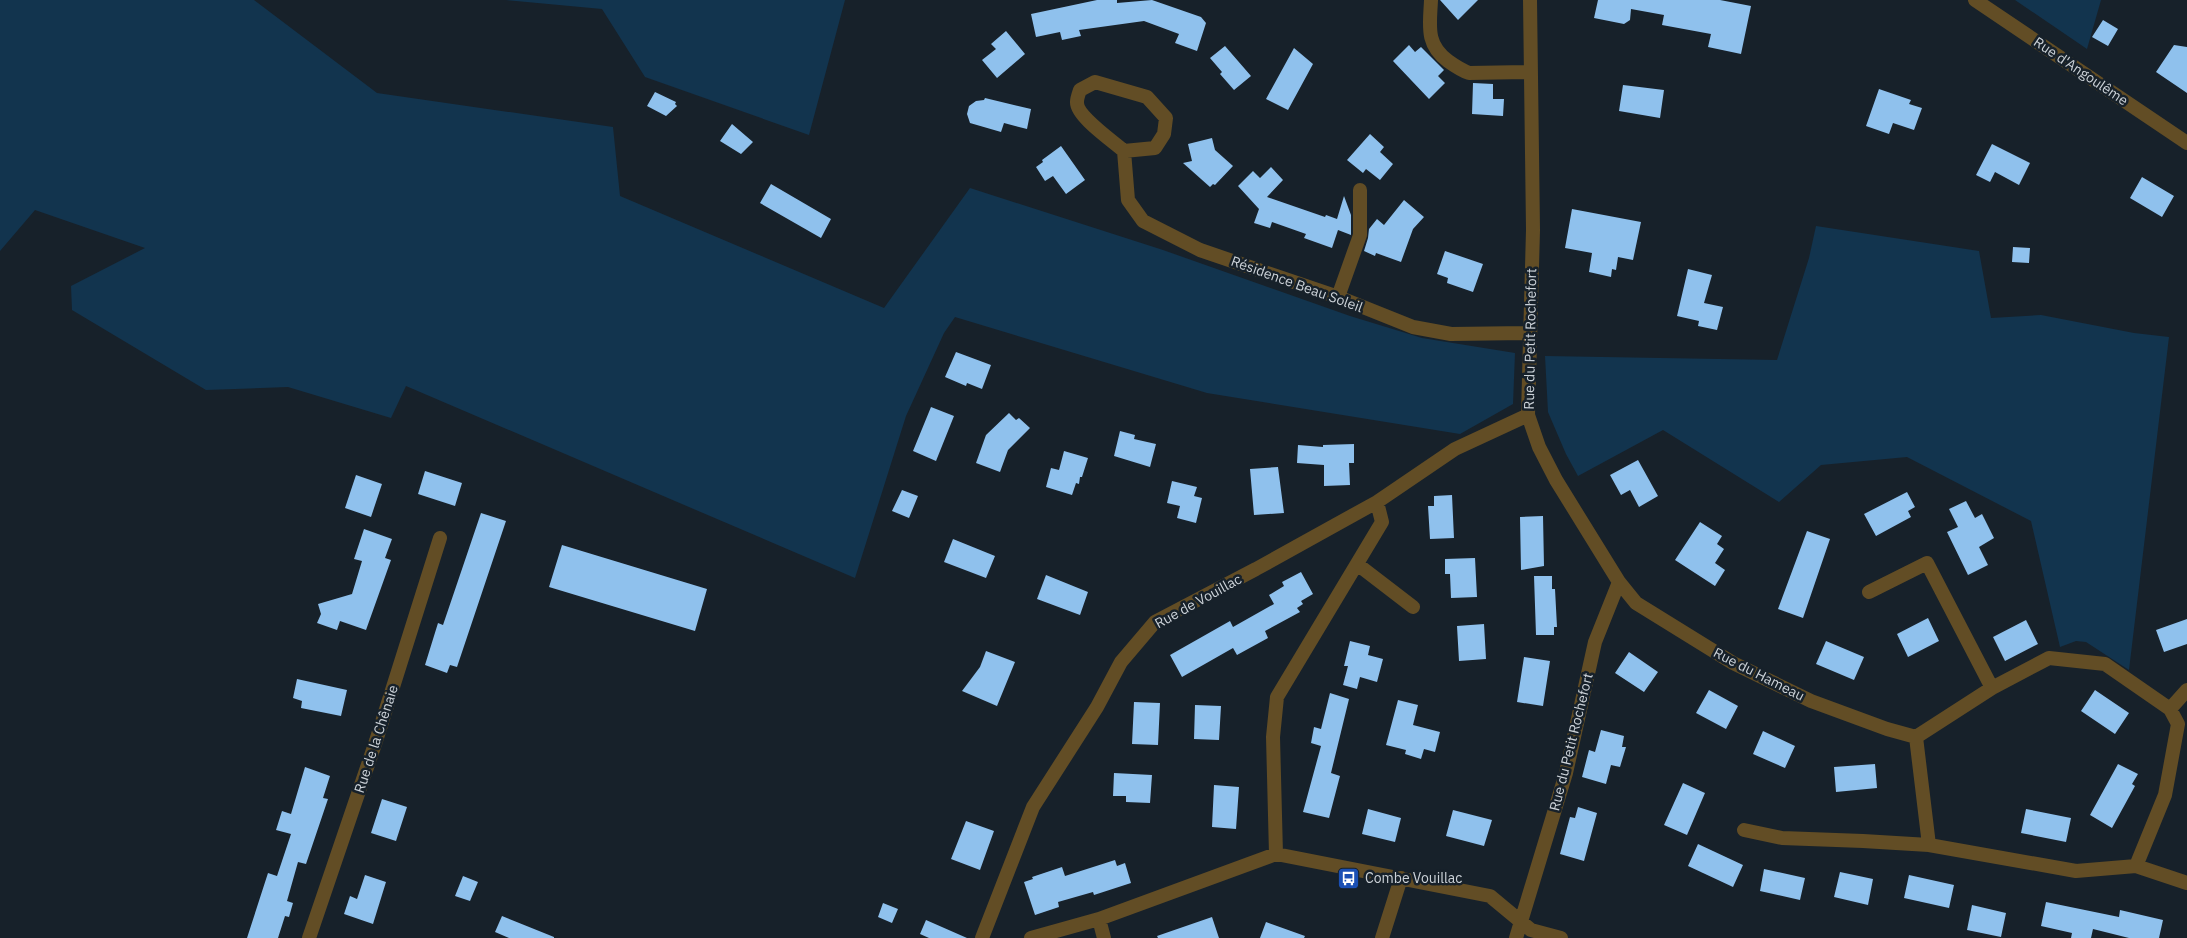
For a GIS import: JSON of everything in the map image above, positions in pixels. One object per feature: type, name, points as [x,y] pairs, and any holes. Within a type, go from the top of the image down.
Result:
[{"type":"street","points":[[1430,0],[1431,40],[1434,48],[1450,62],[1469,73],[1530,72]]},
{"type":"street","name":"Rue du Petit Rochefort","points":[[1516,938],[1532,880],[1566,773],[1595,642],[1619,582],[1556,480],[1539,447],[1528,415],[1533,230],[1530,0]]},
{"type":"street","name":"Rue d'Angoulême","points":[[1975,0],[2187,143]]},
{"type":"street","points":[[1095,82],[1147,96],[1166,118],[1164,134],[1155,148],[1124,151],[1091,124],[1078,109],[1077,102],[1080,90],[1095,82]]},
{"type":"street","name":"Résidence Beau Soleil","points":[[1124,151],[1128,200],[1143,222],[1200,250],[1338,297],[1413,327],[1451,334],[1530,333]]},
{"type":"street","points":[[1338,297],[1360,235],[1360,190]]},
{"type":"street","name":"Rue de Vouillac","points":[[982,938],[1033,807],[1096,707],[1121,662],[1155,622],[1377,502],[1455,449],[1528,415]]},
{"type":"street","points":[[1276,854],[1273,737],[1277,697],[1382,522],[1377,502]]},
{"type":"street","name":"Rue de la Chênaie","points":[[309,938],[379,733],[440,538]]},
{"type":"street","points":[[1868,592],[1927,563],[1992,688]]},
{"type":"street","points":[[1357,564],[1413,607]]},
{"type":"street","name":"Rue du Hameau","points":[[1619,582],[1636,603],[1733,663],[1811,701],[1887,729],[1916,737]]},
{"type":"street","points":[[1929,846],[1916,737],[1992,688],[2049,658],[2105,664],[2170,709],[2178,724],[2165,795],[2136,866]]},
{"type":"street","points":[[2170,709],[2187,690]]},
{"type":"street","points":[[1744,830],[1782,838],[1863,840],[1929,846],[2076,870],[2136,866],[2187,883]]},
{"type":"street","points":[[1032,938],[1099,919],[1276,854],[1490,896],[1531,930],[1561,938]]},
{"type":"street","points":[[1382,938],[1401,878]]},
{"type":"street","points":[[1099,919],[1104,938]]},
{"type":"shaded area","points":[[0,0],[254,0],[377,93],[613,127],[620,196],[884,308],[970,188],[1163,250],[1350,316],[1422,338],[1515,353],[1513,404],[1460,434],[1207,393],[955,317],[944,333],[906,416],[855,578],[406,386],[391,418],[288,387],[206,390],[72,310],[71,286],[145,248],[35,210],[0,251]]},
{"type":"shaded area","points":[[506,0],[845,0],[809,135],[645,77],[602,9]]},
{"type":"shaded area","points":[[2015,0],[2101,0],[2087,49]]},
{"type":"shaded area","points":[[1816,226],[1979,251],[1991,318],[2041,315],[2134,333],[2169,337],[2129,670],[2086,642],[2076,641],[2060,647],[2031,521],[1907,457],[1821,465],[1779,502],[1663,430],[1578,476],[1566,454],[1548,412],[1545,356],[1777,360],[1809,258]]},
{"type":"building","points":[[1097,0],[1117,0],[1117,3],[1152,0],[1201,17],[1206,23],[1197,51],[1175,43],[1179,34],[1144,21],[1079,30],[1081,36],[1062,40],[1060,32],[1036,37],[1031,14]]},
{"type":"building","points":[[1440,0],[1478,0],[1458,20]]},
{"type":"building","points":[[1598,0],[1720,0],[1751,6],[1741,54],[1708,47],[1711,34],[1662,25],[1664,15],[1631,9],[1630,20],[1624,24],[1594,18]]},
{"type":"building","points":[[2103,20],[2118,29],[2108,46],[2092,37]]},
{"type":"building","points":[[1006,31],[1025,54],[997,78],[982,60],[996,49],[991,44]]},
{"type":"building","points":[[1409,45],[1415,52],[1421,47],[1444,70],[1438,76],[1445,83],[1429,99],[1393,61]]},
{"type":"building","points":[[2174,45],[2187,47],[2187,93],[2156,72]]},
{"type":"building","points":[[1225,46],[1251,76],[1234,90],[1220,74],[1222,72],[1210,58]]},
{"type":"building","points":[[1294,48],[1313,64],[1288,110],[1266,99]]},
{"type":"building","points":[[1473,83],[1493,84],[1493,99],[1504,99],[1503,116],[1472,114]]},
{"type":"building","points":[[1623,85],[1664,90],[1660,118],[1619,111]]},
{"type":"building","points":[[1879,89],[1911,100],[1909,104],[1922,108],[1914,130],[1893,123],[1889,134],[1866,126]]},
{"type":"building","points":[[655,92],[676,102],[677,106],[666,116],[647,106]]},
{"type":"building","points":[[985,98],[1031,109],[1027,129],[1004,123],[1001,132],[970,123],[967,114],[969,106]]},
{"type":"building","points":[[732,124],[753,142],[741,154],[720,141]]},
{"type":"building","points":[[1370,134],[1384,147],[1380,152],[1393,164],[1380,180],[1366,169],[1363,173],[1347,160]]},
{"type":"building","points":[[1212,138],[1215,150],[1233,166],[1215,185],[1213,184],[1210,187],[1183,163],[1192,161],[1188,144]]},
{"type":"building","points":[[1992,144],[2030,163],[2019,185],[1995,172],[1990,182],[1976,175]]},
{"type":"building","points":[[1061,146],[1085,180],[1066,194],[1053,176],[1045,181],[1036,167],[1043,162],[1042,160]]},
{"type":"building","points":[[1271,167],[1283,180],[1267,197],[1325,217],[1326,215],[1337,219],[1344,196],[1351,215],[1351,235],[1338,230],[1332,248],[1304,238],[1306,234],[1272,222],[1270,228],[1254,223],[1259,209],[1238,186],[1253,171],[1260,178]]},
{"type":"building","points":[[2142,177],[2174,196],[2162,217],[2130,198]]},
{"type":"building","points":[[771,184],[831,219],[821,238],[760,203]]},
{"type":"building","points":[[1404,200],[1424,217],[1413,229],[1401,262],[1376,253],[1375,256],[1364,251],[1369,229],[1377,219],[1384,225]]},
{"type":"building","points":[[1572,209],[1641,222],[1633,260],[1618,257],[1616,270],[1612,269],[1611,277],[1589,272],[1592,253],[1565,248]]},
{"type":"building","points":[[2013,247],[2030,248],[2029,263],[2012,262]]},
{"type":"building","points":[[1445,251],[1483,264],[1473,292],[1447,283],[1448,278],[1437,274]]},
{"type":"building","points":[[1688,269],[1712,275],[1704,303],[1723,307],[1717,330],[1698,326],[1699,321],[1677,316]]},
{"type":"building","points":[[956,352],[991,365],[982,389],[967,383],[966,386],[945,377]]},
{"type":"building","points":[[931,407],[954,416],[936,461],[913,451]]},
{"type":"building","points":[[1009,413],[1016,420],[1019,418],[1030,428],[1008,450],[1000,472],[976,463],[986,435]]},
{"type":"building","points":[[1120,431],[1135,435],[1134,439],[1156,444],[1150,467],[1114,456]]},
{"type":"building","points":[[1354,444],[1354,463],[1349,463],[1350,485],[1324,486],[1324,465],[1297,463],[1298,445],[1323,447],[1323,445]]},
{"type":"building","points":[[1064,451],[1088,458],[1079,484],[1076,483],[1072,495],[1046,487],[1051,468],[1059,470]]},
{"type":"building","points":[[1638,460],[1658,496],[1639,507],[1630,490],[1621,495],[1610,475]]},
{"type":"building","points":[[1278,467],[1284,513],[1254,515],[1250,469]]},
{"type":"building","points":[[425,471],[462,483],[455,506],[418,494]]},
{"type":"building","points":[[356,475],[382,484],[371,517],[345,508]]},
{"type":"building","points":[[1172,481],[1197,487],[1194,496],[1202,498],[1196,523],[1177,518],[1180,506],[1167,503]]},
{"type":"building","points":[[902,490],[918,496],[909,518],[892,511]]},
{"type":"building","points":[[1907,492],[1915,507],[1908,511],[1911,517],[1876,536],[1864,514]]},
{"type":"building","points":[[1452,495],[1454,538],[1430,539],[1428,506],[1434,506],[1434,496]]},
{"type":"building","points":[[1966,501],[1975,518],[1982,514],[1994,538],[1979,547],[1988,565],[1968,575],[1947,532],[1958,527],[1949,509]]},
{"type":"building","points":[[481,513],[506,521],[457,667],[450,665],[447,673],[425,665],[438,623],[443,625]]},
{"type":"building","points":[[1543,516],[1544,566],[1521,570],[1520,517]]},
{"type":"building","points":[[1700,522],[1722,536],[1717,544],[1724,549],[1715,563],[1725,570],[1715,586],[1675,560]]},
{"type":"building","points":[[364,529],[392,539],[385,558],[391,560],[366,630],[340,621],[337,630],[317,623],[321,614],[318,604],[352,594],[362,561],[354,559]]},
{"type":"building","points":[[1807,531],[1830,539],[1803,618],[1778,609]]},
{"type":"building","points":[[953,539],[995,556],[986,578],[944,562]]},
{"type":"building","points":[[562,545],[707,589],[695,631],[549,587]]},
{"type":"building","points":[[1475,558],[1477,597],[1451,598],[1450,574],[1445,574],[1445,559]]},
{"type":"building","points":[[1301,572],[1313,594],[1301,601],[1303,604],[1297,608],[1300,612],[1265,631],[1268,638],[1237,655],[1233,648],[1182,677],[1170,655],[1230,621],[1233,627],[1274,604],[1269,595],[1284,586],[1282,582]]},
{"type":"building","points":[[1046,575],[1088,592],[1080,615],[1037,599]]},
{"type":"building","points":[[1534,576],[1552,576],[1552,589],[1555,589],[1557,627],[1554,627],[1554,635],[1536,635]]},
{"type":"building","points":[[1928,618],[1939,641],[1908,657],[1897,634]]},
{"type":"building","points":[[2187,619],[2187,644],[2164,652],[2156,630]]},
{"type":"building","points":[[2026,620],[2038,644],[2005,661],[1993,637]]},
{"type":"building","points":[[1484,624],[1486,659],[1459,661],[1457,626]]},
{"type":"building","points":[[1350,641],[1370,646],[1368,655],[1383,659],[1377,682],[1360,677],[1357,689],[1343,685],[1348,666],[1344,666]]},
{"type":"building","points":[[1826,641],[1864,657],[1854,680],[1816,664]]},
{"type":"building","points":[[986,651],[1015,662],[997,706],[962,691],[980,667]]},
{"type":"building","points":[[1629,652],[1658,672],[1644,692],[1615,673]]},
{"type":"building","points":[[1524,657],[1550,661],[1543,706],[1517,702]]},
{"type":"building","points":[[297,679],[347,690],[341,716],[301,708],[302,701],[293,698]]},
{"type":"building","points":[[1709,690],[1738,706],[1726,729],[1696,713]]},
{"type":"building","points":[[2095,690],[2129,713],[2115,734],[2081,711]]},
{"type":"building","points":[[1330,693],[1349,699],[1331,773],[1340,776],[1329,818],[1303,812],[1321,746],[1311,743],[1314,727],[1321,729]]},
{"type":"building","points":[[1398,700],[1418,705],[1413,725],[1440,732],[1435,752],[1424,749],[1421,759],[1405,754],[1406,750],[1386,745]]},
{"type":"building","points":[[1134,702],[1160,703],[1158,745],[1132,744]]},
{"type":"building","points":[[1195,705],[1221,706],[1219,740],[1194,739]]},
{"type":"building","points":[[1601,730],[1624,736],[1622,747],[1626,747],[1620,767],[1611,765],[1606,784],[1582,777],[1589,750],[1595,752]]},
{"type":"building","points":[[1763,731],[1795,746],[1785,768],[1753,754]]},
{"type":"building","points":[[1875,764],[1877,788],[1836,792],[1834,767]]},
{"type":"building","points":[[2118,764],[2138,774],[2132,784],[2135,786],[2112,828],[2090,815]]},
{"type":"building","points":[[305,767],[330,776],[323,798],[328,799],[306,864],[298,862],[287,901],[293,903],[289,917],[285,916],[278,938],[247,938],[268,873],[277,876],[291,834],[276,830],[282,811],[291,814]]},
{"type":"building","points":[[1114,773],[1152,775],[1150,803],[1126,802],[1126,796],[1113,796]]},
{"type":"building","points":[[1683,783],[1705,793],[1687,835],[1664,825]]},
{"type":"building","points":[[1214,785],[1239,787],[1236,829],[1212,827]]},
{"type":"building","points":[[382,799],[407,807],[396,841],[371,833]]},
{"type":"building","points":[[1578,807],[1597,813],[1584,861],[1560,854],[1570,817],[1575,818]]},
{"type":"building","points":[[1368,809],[1401,818],[1395,842],[1362,834]]},
{"type":"building","points":[[2026,809],[2071,818],[2066,842],[2021,833]]},
{"type":"building","points":[[1453,810],[1492,820],[1484,846],[1446,836]]},
{"type":"building","points":[[966,821],[994,831],[980,870],[951,859]]},
{"type":"building","points":[[1698,844],[1743,865],[1733,887],[1688,866]]},
{"type":"building","points":[[1115,860],[1117,866],[1125,863],[1131,883],[1094,895],[1093,892],[1058,902],[1059,907],[1035,915],[1024,882],[1033,879],[1032,877],[1062,867],[1065,876]]},
{"type":"building","points":[[1764,869],[1805,878],[1800,900],[1760,891]]},
{"type":"building","points":[[1840,872],[1873,879],[1868,905],[1834,897]]},
{"type":"building","points":[[365,875],[386,882],[373,924],[344,914],[350,896],[357,899]]},
{"type":"building","points":[[1909,875],[1954,885],[1949,908],[1904,898]]},
{"type":"building","points":[[463,876],[478,882],[470,901],[455,896]]},
{"type":"building","points":[[2046,902],[2119,917],[2120,910],[2163,920],[2159,938],[2129,938],[2093,929],[2091,938],[2071,938],[2072,933],[2041,926]]},
{"type":"building","points":[[883,903],[898,909],[892,923],[878,917]]},
{"type":"building","points":[[1972,905],[2006,913],[2001,937],[1967,930]]},
{"type":"building","points":[[502,916],[554,938],[509,938],[495,932]]},
{"type":"building","points":[[1212,917],[1219,938],[1158,938],[1157,936]]},
{"type":"building","points":[[926,920],[967,938],[929,938],[920,934]]},
{"type":"building","points":[[1266,922],[1305,936],[1304,938],[1260,938]]},
{"type":"place","name":"Combe Vouillac","points":[[1349,878]]}]
